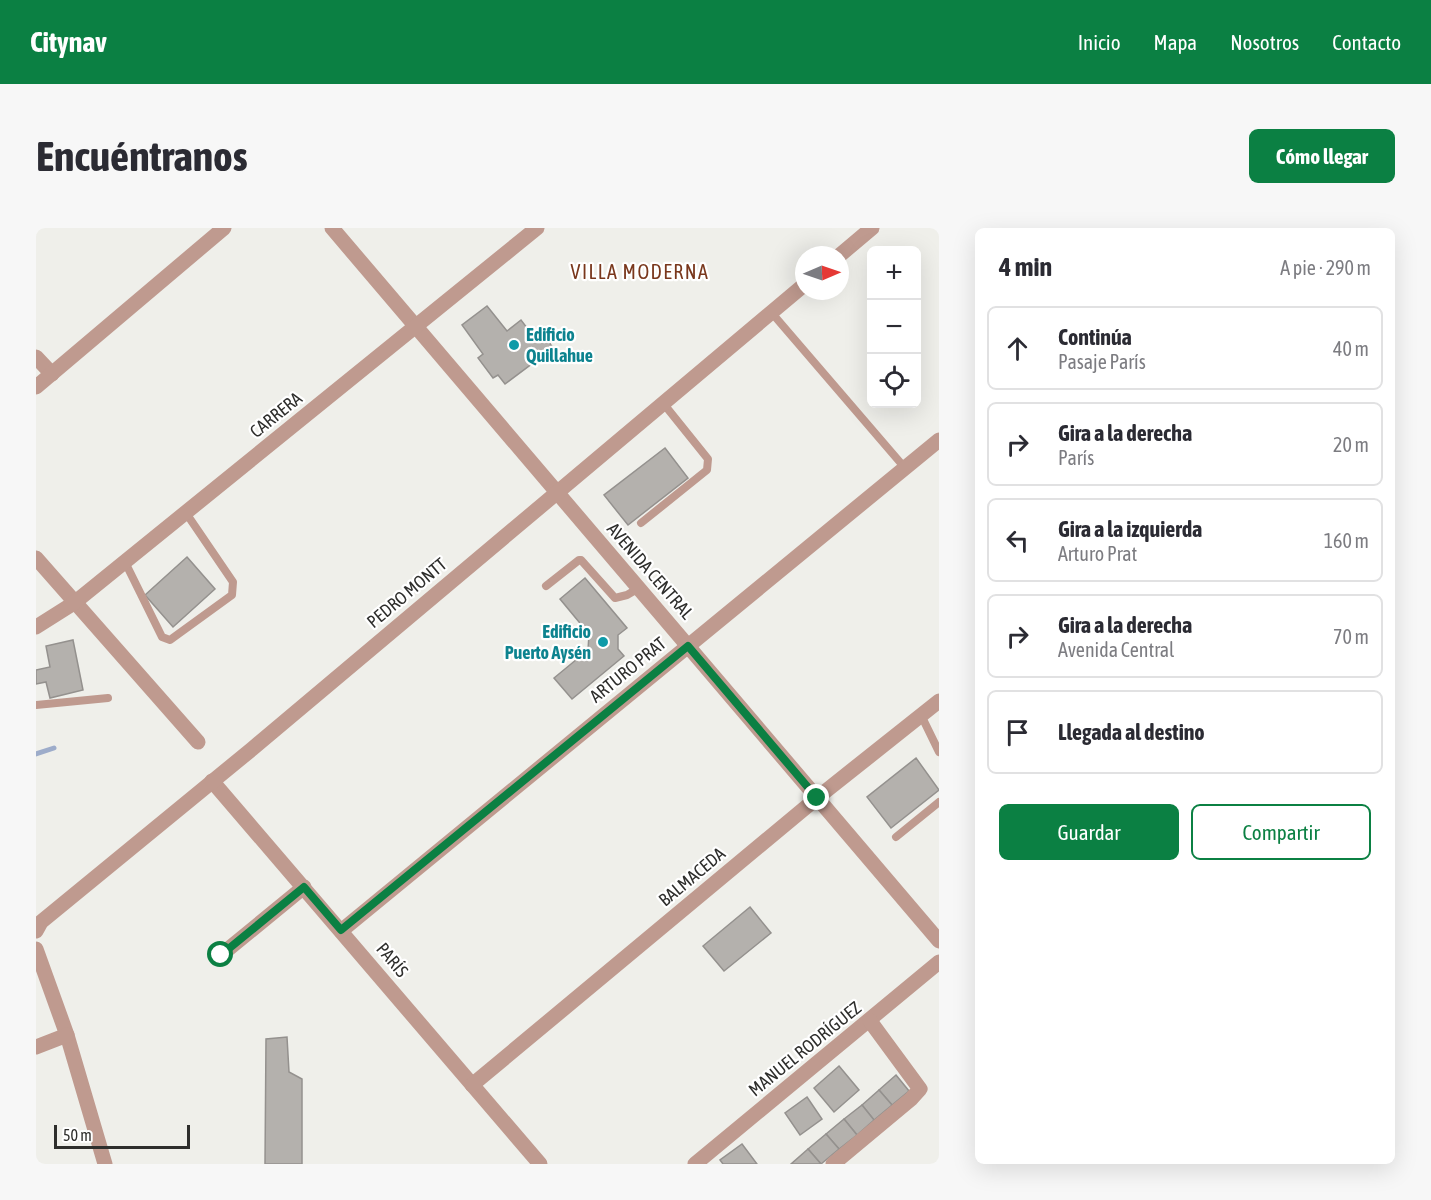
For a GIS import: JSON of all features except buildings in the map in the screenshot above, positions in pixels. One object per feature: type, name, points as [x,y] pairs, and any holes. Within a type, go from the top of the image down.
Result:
[{"type":"street","points":[[36,387],[224,228]]},
{"type":"street","name":"AVENIDA CENTRAL","points":[[332,228],[939,941]]},
{"type":"street","name":"CARRERA","points":[[36,627],[74,603],[537,228]]},
{"type":"street","points":[[849,247],[872,228]]},
{"type":"street","name":"PEDRO MONTT","points":[[36,931],[41,922],[212,782],[795,292]]},
{"type":"street","points":[[36,357],[51,374]]},
{"type":"street","name":"ARTURO PRAT","points":[[341,930],[939,440]]},
{"type":"street","points":[[36,558],[198,742]]},
{"type":"street","name":"BALMACEDA","points":[[472,1085],[817,798],[939,701]]},
{"type":"street","name":"PARÍS","points":[[212,782],[540,1164]]},
{"type":"street","points":[[221,955],[304,887]]},
{"type":"street","points":[[36,949],[67,1035],[105,1164]]},
{"type":"street","name":"MANUEL RODRÍGUEZ","points":[[695,1164],[939,962]]},
{"type":"street","points":[[833,1164],[920,1089],[870,1021]]},
{"type":"street","points":[[36,1047],[67,1035]]},
{"type":"lane","points":[[771,312],[905,468]]},
{"type":"lane","points":[[640,523],[707,470],[709,464],[708,459],[663,403]]},
{"type":"lane","points":[[125,562],[162,637],[166,640],[170,640],[232,595],[233,582],[186,513]]},
{"type":"lane","points":[[546,586],[581,560],[615,598],[627,595],[639,588]]},
{"type":"lane","points":[[36,705],[108,698]]},
{"type":"lane","points":[[921,715],[939,752]]},
{"type":"lane","points":[[896,837],[939,802]]},
{"type":"waterway","points":[[36,754],[54,748]]},
{"type":"place","name":"Edificio Quillahue","points":[[514,345]]},
{"type":"place","name":"Edificio Puerto Aysén","points":[[603,642]]},
{"type":"district","name":"VILLA MODERNA","points":[[640,272]]},
{"type":"route","points":[[221,955],[304,887],[341,930],[688,646],[817,798]]}]
